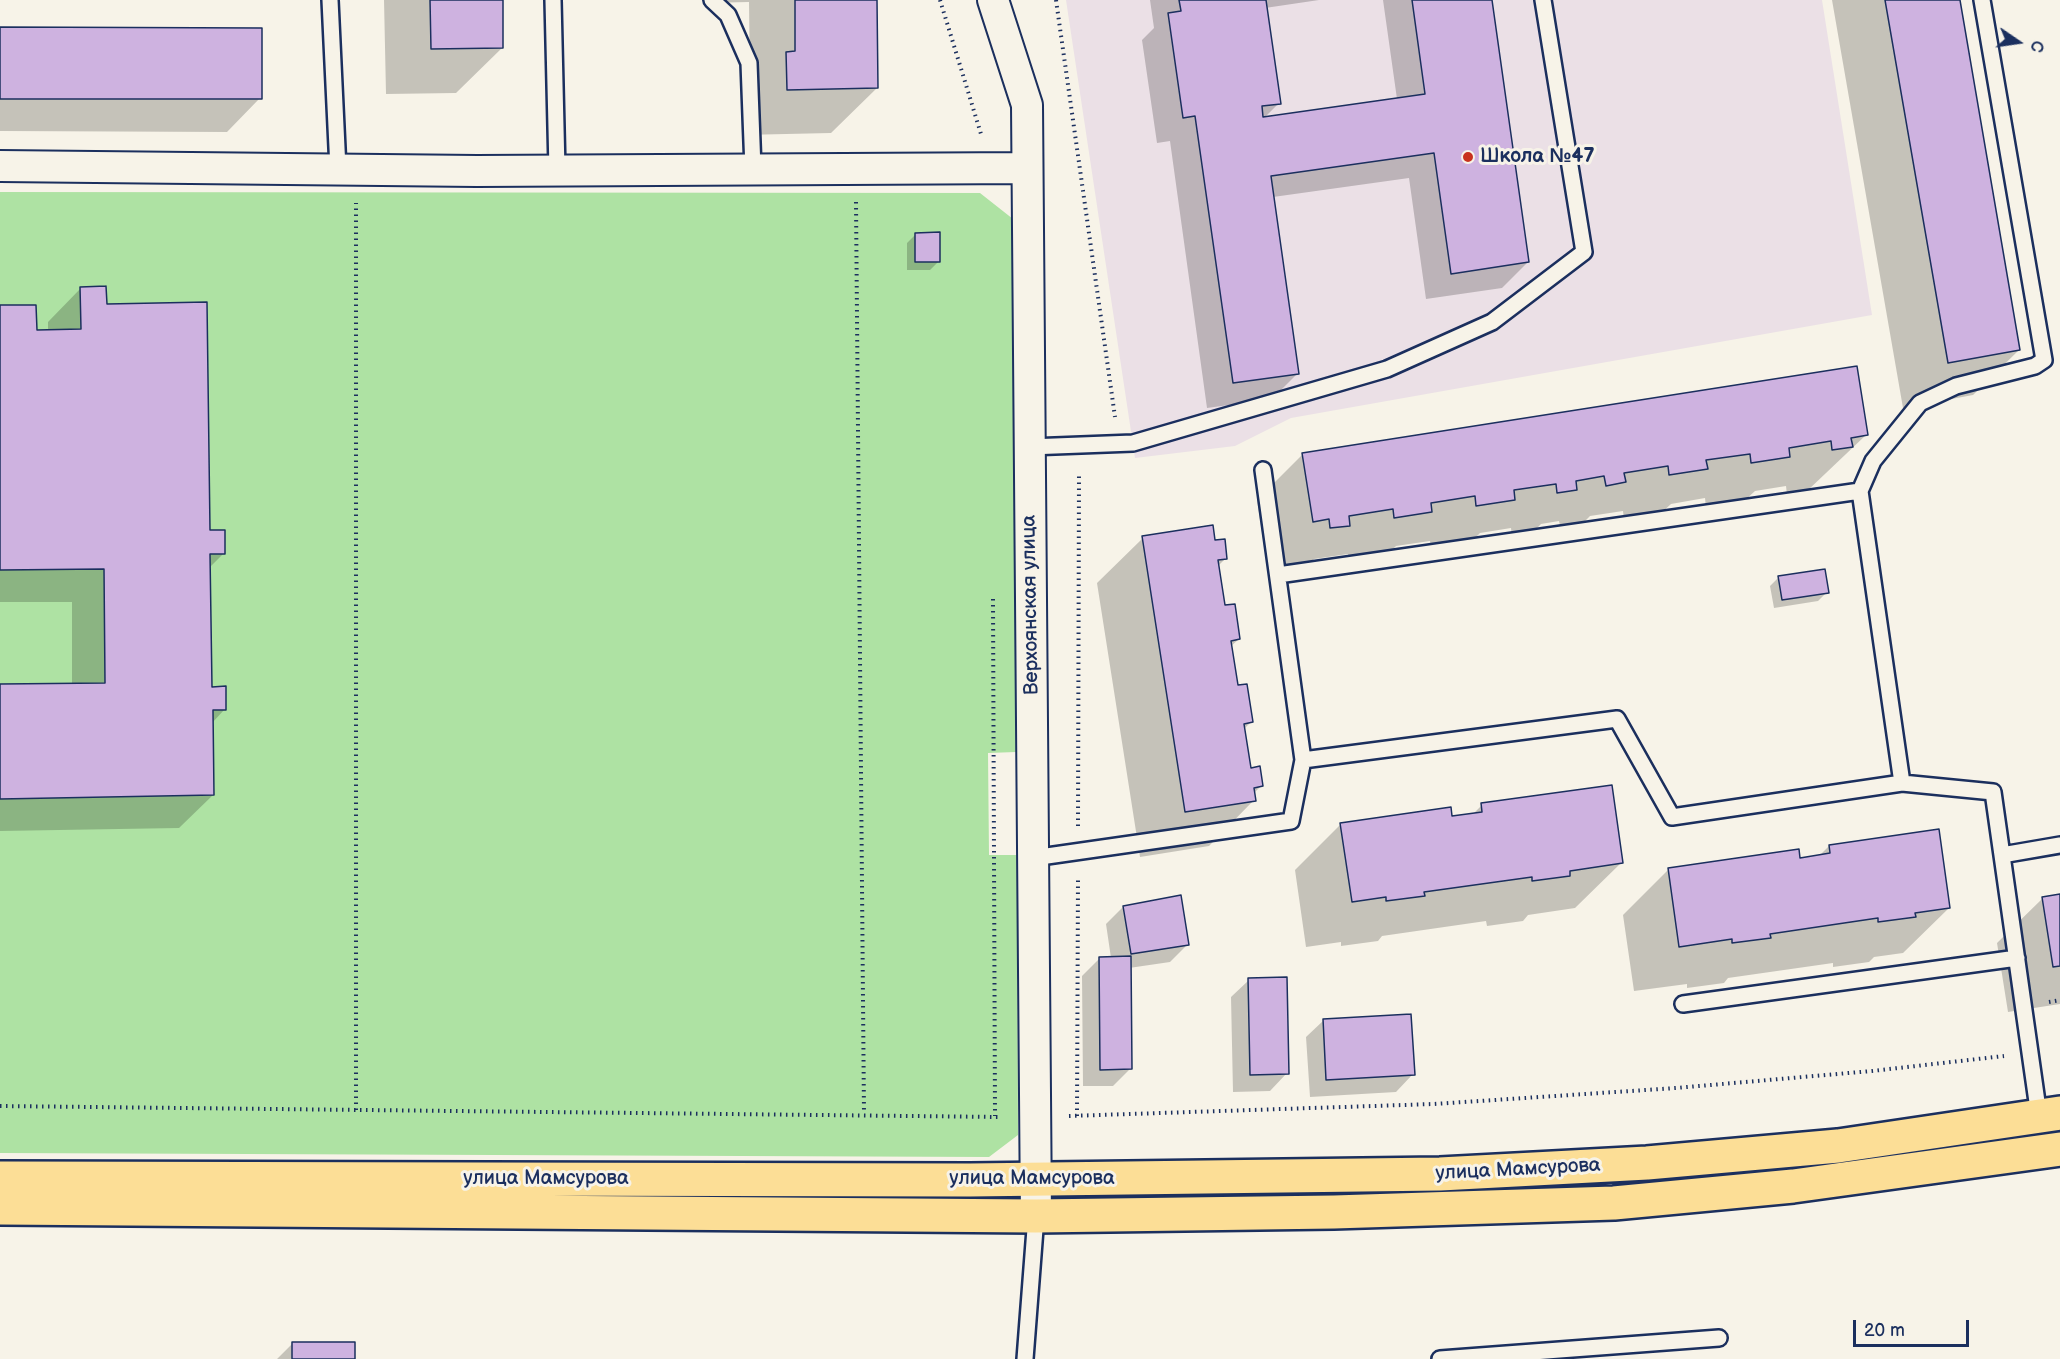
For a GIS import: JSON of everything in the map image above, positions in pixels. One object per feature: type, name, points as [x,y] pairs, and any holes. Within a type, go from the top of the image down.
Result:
[{"type":"main road","name":"улица Мамсурова","points":[[0,1178],[1036,1179],[1440,1174],[1647,1163],[1838,1146],[2050,1114]]},
{"type":"main road","name":"улица Мамсурова","points":[[0,1208],[1036,1216],[1334,1212],[1614,1203],[1793,1186],[2060,1149]]},
{"type":"street","name":"Верхоянская улица","points":[[993,0],[1027,105],[1036,1216]]},
{"type":"street","points":[[0,166],[557,170],[1027,168]]},
{"type":"lane","points":[[324,0],[330,0],[347,169]]},
{"type":"lane","points":[[553,0],[557,170]]},
{"type":"lane","points":[[712,0],[728,15],[749,63],[753,169]]},
{"type":"lane","points":[[1029,447],[1133,443],[1387,369],[1492,322],[1584,252],[1543,0]]},
{"type":"lane","points":[[1902,783],[1860,491],[1873,461],[1920,403],[1956,386],[2035,366],[2044,360],[1982,0]]},
{"type":"lane","points":[[1033,858],[1291,821],[1303,760],[1263,470]]},
{"type":"lane","points":[[1278,575],[1860,491]]},
{"type":"lane","points":[[1303,760],[1617,719],[1672,817],[1902,783],[1993,792],[2017,958],[2050,1114]]},
{"type":"lane","points":[[2002,855],[2060,845]]},
{"type":"lane","points":[[1683,1004],[2017,958]]},
{"type":"lane","points":[[1025,1359],[1036,1216]]},
{"type":"lane","points":[[1440,1359],[1719,1338]]},
{"type":"path","points":[[940,0],[991,168]]},
{"type":"path","points":[[1056,0],[1119,444]]},
{"type":"path","points":[[347,169],[356,1110]]},
{"type":"path","points":[[856,169],[864,1114]]},
{"type":"path","points":[[1077,1116],[1079,446]]},
{"type":"path","points":[[993,597],[995,1117]]},
{"type":"shaded area","name":"Школа №47","points":[[1066,0],[1822,0],[1872,315],[1291,418],[1235,446],[1135,458]]},
{"type":"green space","points":[[0,192],[980,193],[1013,219],[1016,752],[988,753],[989,855],[1017,855],[1018,1135],[989,1157],[0,1153]]},
{"type":"building","points":[[430,0],[503,0],[503,48],[431,49]]},
{"type":"building","points":[[795,0],[877,0],[878,88],[787,90],[786,52],[795,51]]},
{"type":"building","points":[[1179,0],[1266,0],[1281,104],[1262,106],[1263,117],[1425,94],[1412,0],[1492,0],[1529,262],[1451,274],[1434,153],[1271,176],[1299,374],[1233,383],[1195,116],[1183,118],[1168,13],[1181,11]]},
{"type":"building","points":[[1885,0],[1960,0],[2020,350],[1948,363]]},
{"type":"building","points":[[0,27],[262,28],[262,99],[0,99]]},
{"type":"building","points":[[940,232],[940,262],[915,262],[915,233]]},
{"type":"building","points":[[106,286],[107,304],[207,302],[210,530],[225,530],[225,554],[210,554],[212,687],[226,686],[226,710],[213,710],[214,795],[0,799],[0,684],[105,683],[104,569],[0,570],[0,305],[36,305],[37,330],[81,329],[80,287]]},
{"type":"building","points":[[1857,366],[1868,435],[1851,438],[1853,447],[1832,450],[1831,441],[1789,448],[1790,457],[1751,463],[1750,454],[1706,460],[1708,469],[1669,475],[1668,466],[1624,473],[1626,482],[1606,486],[1604,476],[1576,481],[1577,490],[1557,493],[1556,484],[1514,490],[1515,500],[1476,506],[1475,496],[1431,503],[1432,512],[1394,518],[1393,509],[1349,516],[1350,526],[1330,528],[1329,519],[1313,522],[1302,453]]},
{"type":"building","points":[[1213,525],[1215,540],[1225,539],[1227,559],[1218,560],[1225,605],[1235,604],[1240,639],[1231,641],[1238,685],[1247,684],[1253,722],[1244,724],[1251,768],[1260,766],[1263,786],[1254,788],[1256,801],[1185,812],[1142,536]]},
{"type":"building","points":[[1825,569],[1829,593],[1782,600],[1778,576]]},
{"type":"building","points":[[1612,785],[1623,863],[1570,871],[1570,876],[1532,881],[1532,877],[1424,892],[1425,896],[1386,901],[1386,897],[1352,902],[1340,823],[1451,807],[1452,816],[1482,812],[1481,803]]},
{"type":"building","points":[[1939,829],[1950,908],[1915,913],[1916,917],[1878,922],[1878,918],[1770,934],[1771,938],[1732,943],[1732,939],[1679,947],[1668,868],[1799,849],[1800,858],[1830,853],[1829,845]]},
{"type":"building","points":[[2060,894],[2060,966],[2053,967],[2042,897]]},
{"type":"building","points":[[1181,895],[1189,945],[1131,954],[1123,906]]},
{"type":"building","points":[[1131,956],[1132,1069],[1100,1070],[1099,957]]},
{"type":"building","points":[[1287,977],[1289,1074],[1250,1075],[1248,978]]},
{"type":"building","points":[[1411,1014],[1415,1075],[1326,1080],[1323,1019]]},
{"type":"building","points":[[292,1342],[355,1342],[355,1359],[292,1359]]},
{"type":"place","name":"Школа №47","points":[[1468,157]]}]
